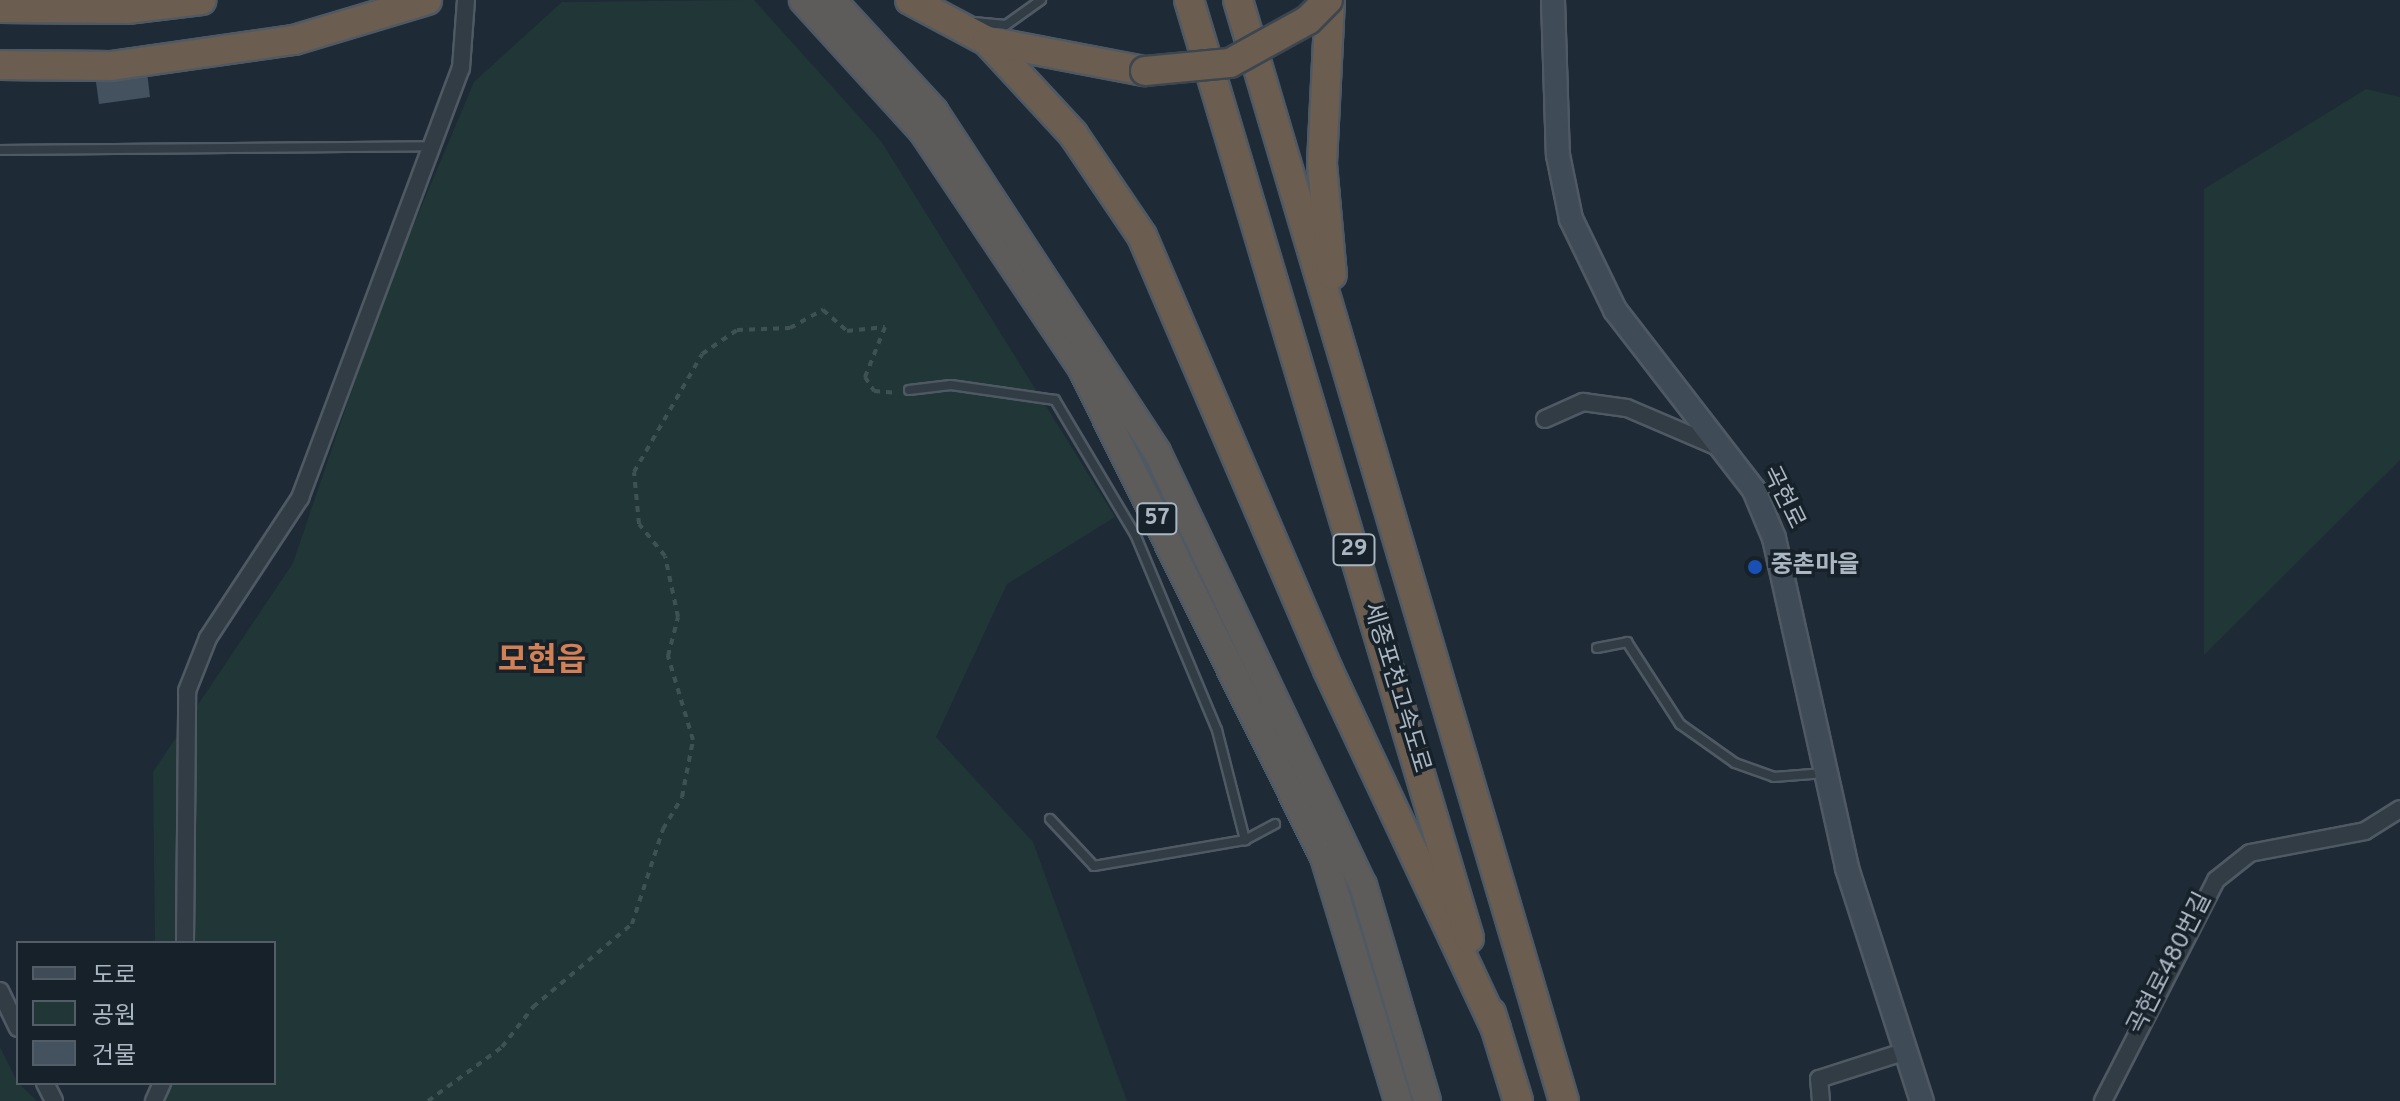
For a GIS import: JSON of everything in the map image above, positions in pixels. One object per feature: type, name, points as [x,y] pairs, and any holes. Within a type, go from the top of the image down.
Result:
[{"type":"highway","points":[[0,8],[127,9],[201,0]]},
{"type":"highway","points":[[0,65],[111,66],[294,40],[427,0]]},
{"type":"highway","name":"57","points":[[803,0],[923,132],[1082,369],[1324,857],[1398,1101]]},
{"type":"highway","name":"57","points":[[832,0],[934,111],[1157,452],[1363,885],[1427,1101]]},
{"type":"highway","points":[[910,0],[987,41],[1145,71],[1230,63],[1308,20],[1329,0]]},
{"type":"highway","name":"세종포천고속도로","points":[[1189,0],[1518,1101]]},
{"type":"highway","name":"세종포천고속도로","points":[[1238,0],[1564,1101]]},
{"type":"highway","points":[[1329,0],[1322,164],[1329,262],[1363,425]]},
{"type":"highway","points":[[987,41],[1073,134],[1142,236],[1328,670],[1496,1029]]},
{"type":"main road","name":"곡현로","points":[[1553,0],[1558,155],[1571,219],[1615,310],[1726,450],[1774,538],[1826,773],[1903,1052],[1922,1101]]},
{"type":"street","points":[[185,941],[187,691],[208,638],[300,498],[461,68],[466,0]]},
{"type":"street","points":[[1545,419],[1583,402],[1627,408],[1726,450]]},
{"type":"street","name":"곡현로480번길","points":[[2103,1101],[2216,880],[2250,853],[2365,831],[2400,809]]},
{"type":"street","points":[[0,991],[16,1024]]},
{"type":"street","points":[[1821,1101],[1819,1079],[1903,1052]]},
{"type":"lane","points":[[948,20],[1006,25],[1041,0]]},
{"type":"lane","points":[[0,150],[432,146]]},
{"type":"lane","points":[[909,390],[951,385],[1055,400],[1135,534],[1217,730],[1245,840]]},
{"type":"lane","points":[[1597,648],[1627,642],[1680,724],[1735,763],[1774,777],[1826,773]]},
{"type":"lane","points":[[1050,819],[1094,866],[1245,840],[1275,824]]},
{"type":"path","points":[[428,1101],[502,1047],[560,981],[632,924],[663,829],[682,797],[693,740],[668,656],[678,617],[665,556],[639,524],[634,472],[702,354],[737,330],[790,328],[823,310],[847,331],[885,327],[865,377],[874,391],[909,390]]},
{"type":"green space","points":[[754,0],[881,141],[1115,517],[1007,584],[936,737],[1033,842],[1127,1101],[157,1101],[157,1085],[276,1085],[276,941],[155,941],[153,772],[293,563],[385,293],[474,82],[562,2]]},
{"type":"green space","points":[[2366,89],[2400,97],[2400,460],[2204,655],[2204,189]]},
{"type":"green space","points":[[0,1047],[16,1085],[20,1085],[37,1101],[0,1101]]},
{"type":"building","points":[[144,46],[150,97],[99,104],[92,53]]},
{"type":"place","name":"중촌마을","points":[[1755,567]]},
{"type":"district","name":"모현읍","points":[[542,662]]}]
